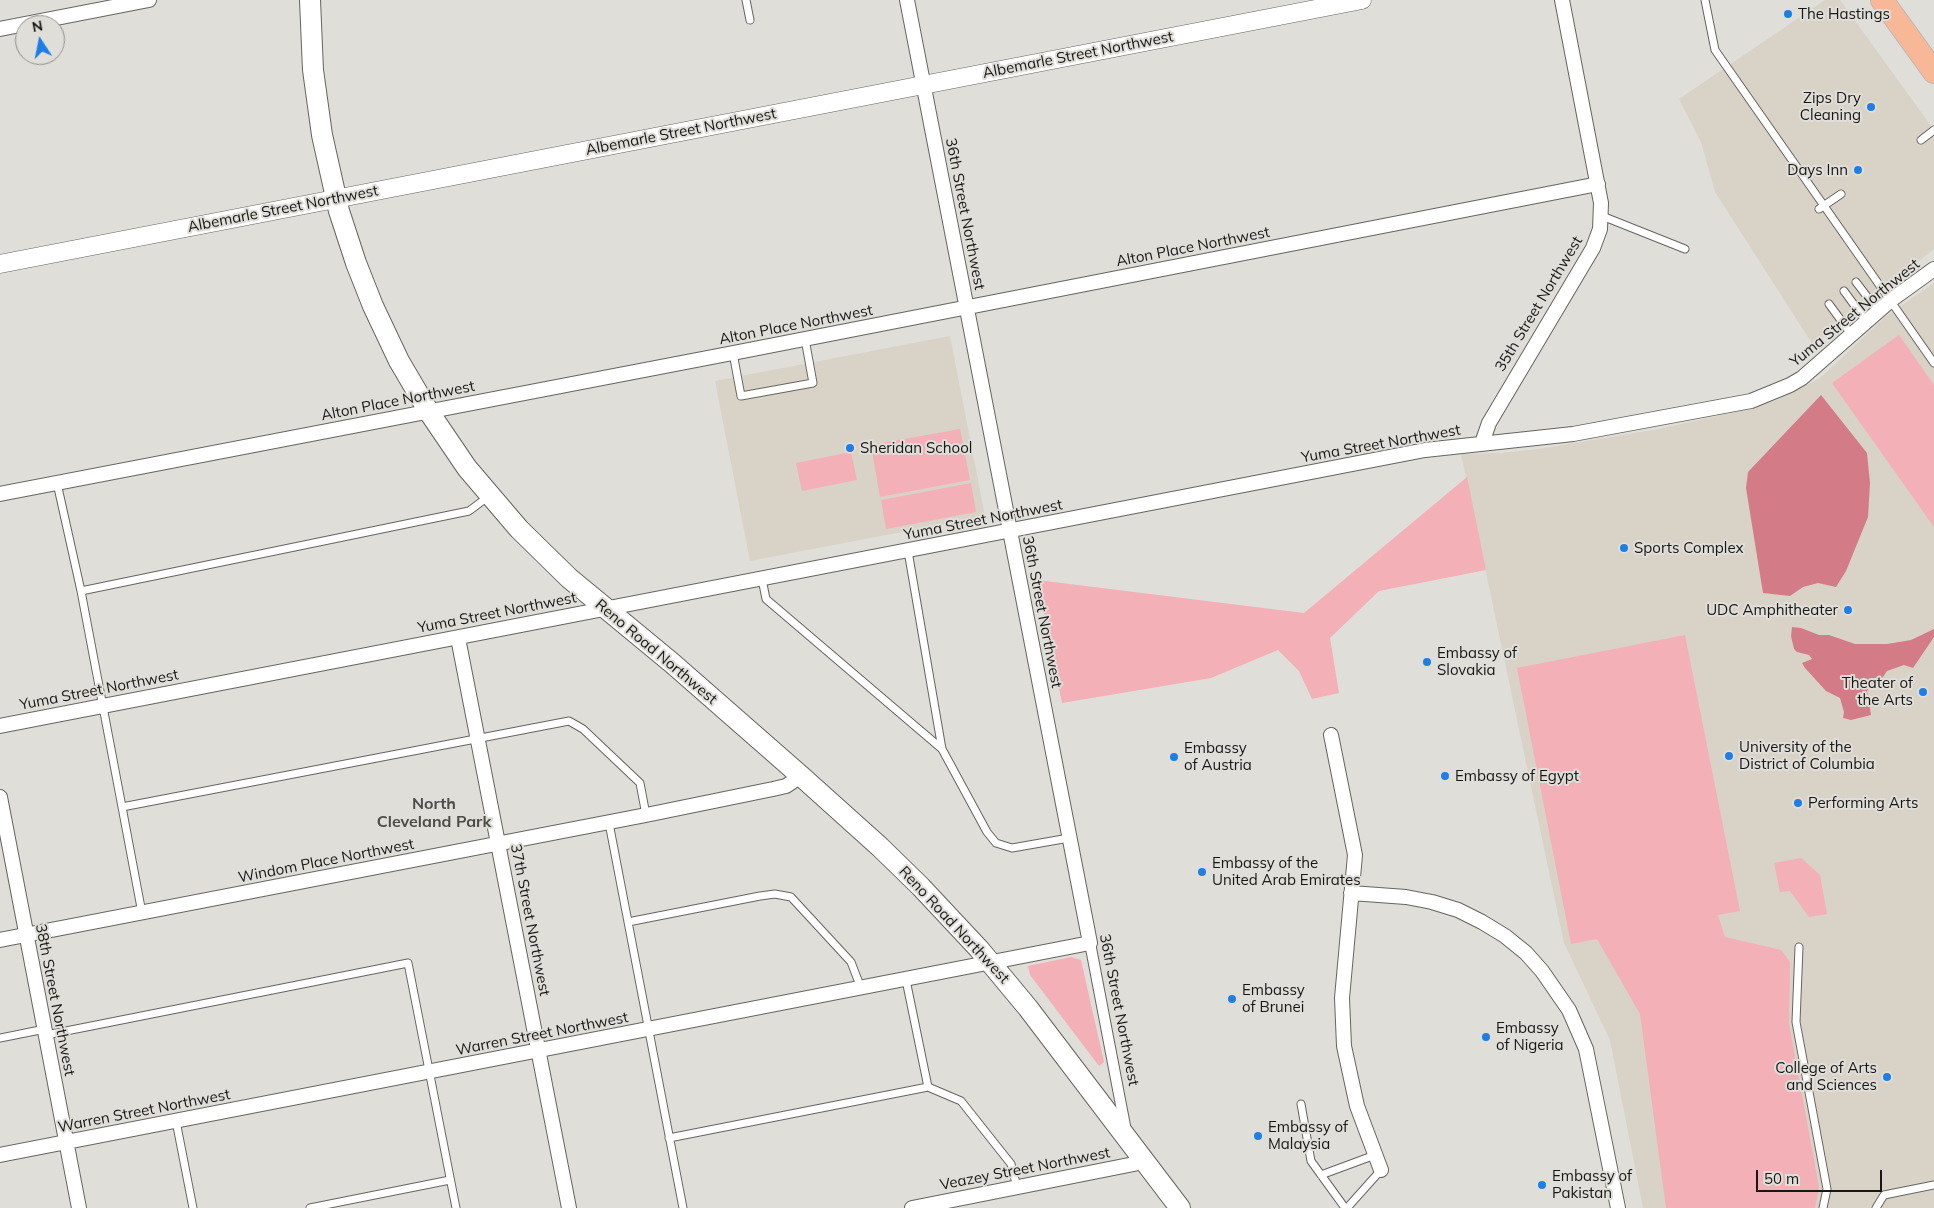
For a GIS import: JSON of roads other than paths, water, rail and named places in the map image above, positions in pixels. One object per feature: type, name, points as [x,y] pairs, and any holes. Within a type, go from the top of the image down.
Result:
[{"type":"main road","name":"Reno Road Northwest","points":[[310,0],[311,48],[315,92],[322,135],[336,199],[356,263],[372,306],[399,361],[429,412],[467,468],[539,549],[605,609],[672,663],[801,776],[922,887],[991,963],[1061,1050],[1128,1142],[1180,1208]]},
{"type":"main road","points":[[1882,0],[1934,72]]},
{"type":"street","points":[[0,29],[149,0]]},
{"type":"street","name":"36th Street Northwest","points":[[907,0],[1128,1142]]},
{"type":"street","name":"Albemarle Street Northwest","points":[[0,264],[1362,0]]},
{"type":"street","name":"35th Street Northwest","points":[[1482,443],[1489,423],[1593,248],[1600,229],[1602,216],[1598,184],[1562,0]]},
{"type":"street","name":"Alton Place Northwest","points":[[0,494],[1598,184]]},
{"type":"street","name":"Yuma Street Northwest","points":[[0,726],[1425,450],[1599,430],[1751,401],[1802,378],[1866,320],[1934,270]]},
{"type":"street","name":"37th Street Northwest","points":[[458,638],[569,1208]]},
{"type":"street","points":[[1331,735],[1354,855],[1342,998],[1344,1046],[1353,1094],[1381,1170]]},
{"type":"street","name":"Windom Place Northwest","points":[[0,940],[646,816],[786,786],[801,776]]},
{"type":"street","name":"38th Street Northwest","points":[[0,797],[4,837],[27,935],[79,1208]]},
{"type":"street","points":[[1351,893],[1406,897],[1458,910],[1505,936],[1526,953],[1542,971],[1569,1010],[1586,1049],[1618,1208]]},
{"type":"street","name":"Warren Street Northwest","points":[[0,1155],[1090,944]]},
{"type":"street","name":"Veazey Street Northwest","points":[[912,1208],[1144,1162]]},
{"type":"lane","points":[[746,0],[750,20]]},
{"type":"lane","points":[[1705,0],[1715,50],[1821,207],[1891,300],[1934,363]]},
{"type":"lane","points":[[1920,140],[1934,130]]},
{"type":"lane","points":[[1821,207],[1841,194]]},
{"type":"lane","points":[[1602,216],[1684,249]]},
{"type":"lane","points":[[1856,282],[1878,311]]},
{"type":"lane","points":[[1844,291],[1866,320]]},
{"type":"lane","points":[[1829,304],[1851,334]]},
{"type":"lane","points":[[733,353],[741,396],[813,383],[805,339]]},
{"type":"lane","points":[[57,483],[81,591],[142,913]]},
{"type":"lane","points":[[81,591],[469,511],[489,495]]},
{"type":"lane","points":[[908,551],[942,748],[987,832],[996,843],[1012,848],[1069,838]]},
{"type":"lane","points":[[762,579],[766,599],[942,748]]},
{"type":"lane","points":[[122,808],[569,721],[582,730],[640,783],[646,816]]},
{"type":"lane","points":[[609,823],[683,1208]]},
{"type":"lane","points":[[628,922],[760,896],[775,894],[791,897],[851,962],[861,989]]},
{"type":"lane","points":[[1800,947],[1796,1022],[1827,1189],[1823,1208]]},
{"type":"lane","points":[[0,1038],[45,1032],[408,963],[456,1208]]},
{"type":"lane","points":[[906,980],[928,1087]]},
{"type":"lane","points":[[669,1138],[928,1087],[961,1101],[1011,1164],[1017,1187]]},
{"type":"lane","points":[[1302,1104],[1311,1161],[1346,1208],[1381,1170]]},
{"type":"lane","points":[[176,1121],[193,1208]]},
{"type":"lane","points":[[1321,1175],[1375,1155]]},
{"type":"lane","points":[[310,1208],[450,1180]]},
{"type":"lane","points":[[1876,1208],[1884,1195],[1934,1184]]},
{"type":"place","name":"The Hastings","points":[[1788,14]]},
{"type":"place","name":"Zips Dry Cleaning","points":[[1871,107]]},
{"type":"place","name":"Days Inn","points":[[1858,170]]},
{"type":"place","name":"Sheridan School","points":[[850,448]]},
{"type":"place","name":"Sports Complex","points":[[1624,548]]},
{"type":"place","name":"UDC Amphitheater","points":[[1848,610]]},
{"type":"place","name":"Embassy of Slovakia","points":[[1427,662]]},
{"type":"place","name":"Theater of the Arts","points":[[1923,692]]},
{"type":"place","name":"University of the District of Columbia","points":[[1729,756]]},
{"type":"place","name":"Embassy of Austria","points":[[1174,757]]},
{"type":"place","name":"Embassy of Egypt","points":[[1445,776]]},
{"type":"place","name":"Performing Arts","points":[[1798,803]]},
{"type":"place","name":"Embassy of the United Arab Emirates","points":[[1202,872]]},
{"type":"place","name":"Embassy of Brunei","points":[[1232,999]]},
{"type":"place","name":"Embassy of Nigeria","points":[[1486,1037]]},
{"type":"place","name":"College of Arts and Sciences","points":[[1887,1077]]},
{"type":"place","name":"Embassy of Malaysia","points":[[1258,1136]]},
{"type":"place","name":"Embassy of Pakistan","points":[[1542,1185]]},
{"type":"district","name":"North Cleveland Park","points":[[434,813]]}]
